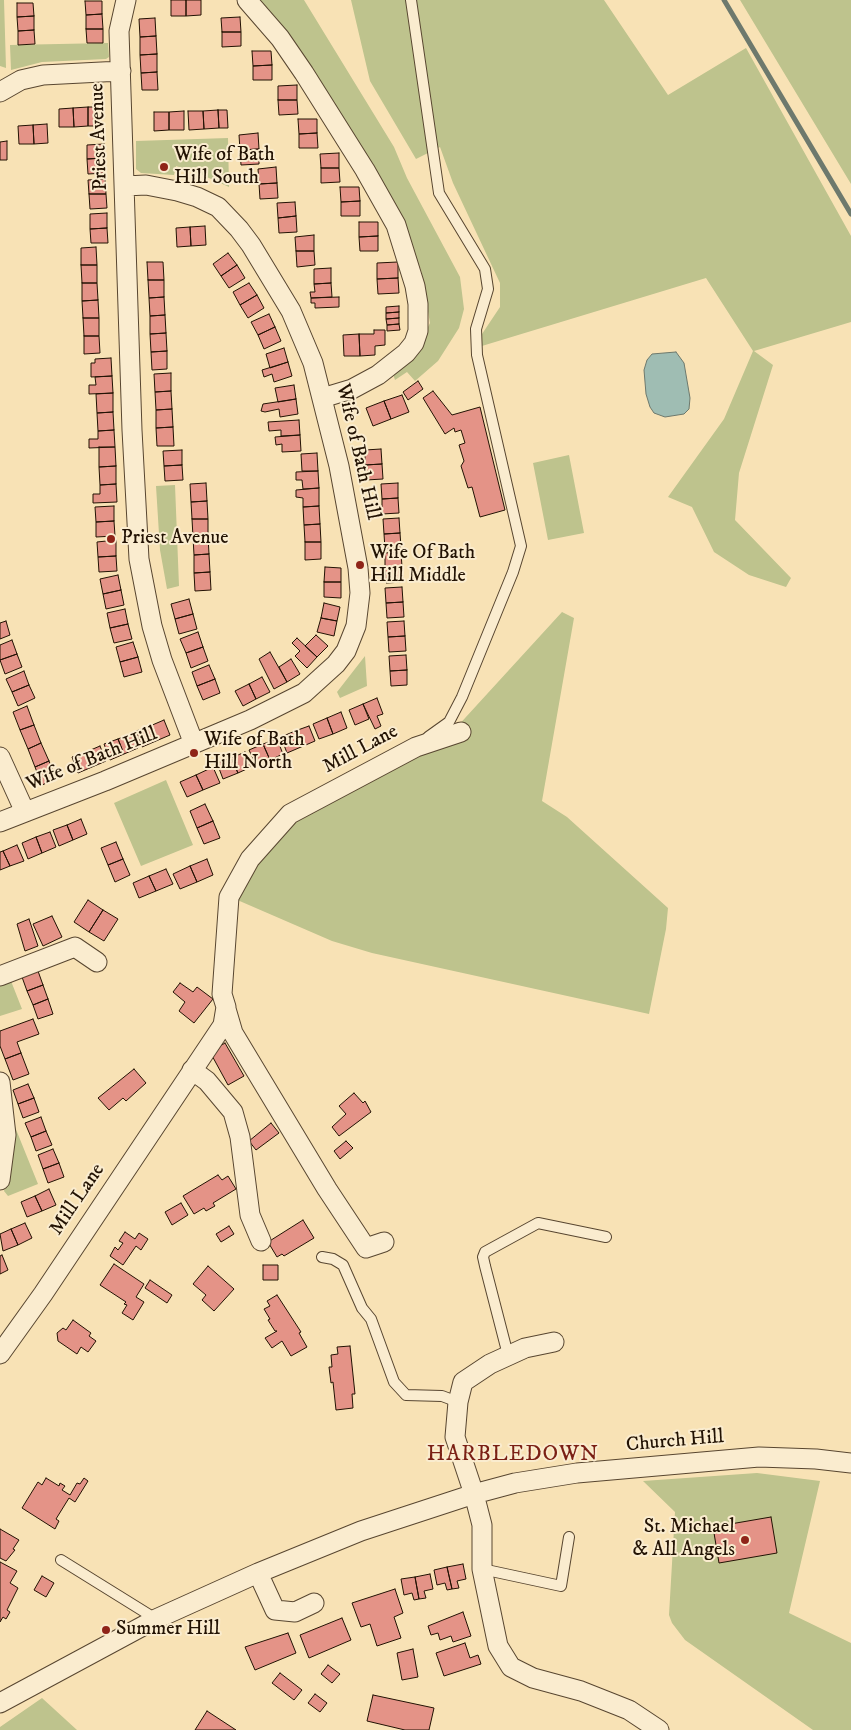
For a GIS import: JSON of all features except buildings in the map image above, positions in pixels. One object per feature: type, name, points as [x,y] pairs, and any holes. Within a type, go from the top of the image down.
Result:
[{"type":"street","name":"Priest Avenue","points":[[126,0],[119,31],[132,430],[139,559],[152,626],[162,660],[194,744]]},
{"type":"street","points":[[247,0],[275,32],[304,72],[365,170],[396,225],[415,286],[418,304],[418,331],[414,343],[406,353],[378,375],[352,389],[322,398]]},
{"type":"street","points":[[0,92],[21,80],[43,75],[120,71]]},
{"type":"street","name":"Wife of Bath Hill","points":[[0,822],[194,744],[250,720],[304,692],[332,669],[346,651],[352,638],[359,608],[358,568],[339,466],[312,363],[291,311],[251,245],[228,215],[218,207],[197,197],[177,191],[146,185],[124,186]]},
{"type":"street","name":"Mill Lane","points":[[384,1242],[366,1248],[327,1189],[233,1033],[222,994],[230,897],[250,859],[290,814],[416,747],[461,732]]},
{"type":"street","points":[[0,757],[25,812]]},
{"type":"street","points":[[0,976],[75,947],[96,962]]},
{"type":"street","name":"Mill Lane","points":[[0,1354],[43,1294],[223,1025],[226,1007]]},
{"type":"street","points":[[192,1070],[207,1081],[233,1112],[240,1136],[250,1215],[261,1241]]},
{"type":"street","points":[[0,1082],[6,1135],[0,1180]]},
{"type":"street","points":[[554,1342],[525,1348],[490,1364],[463,1382],[458,1402],[455,1437],[482,1524],[482,1568],[498,1646],[511,1667],[533,1678],[581,1691],[629,1710],[659,1730]]},
{"type":"street","name":"Church Hill","points":[[474,1494],[515,1483],[577,1473],[759,1457],[816,1459],[851,1463]]},
{"type":"street","points":[[0,1703],[156,1619],[258,1573],[361,1531],[474,1494]]},
{"type":"street","points":[[258,1573],[275,1610],[295,1612],[314,1603]]},
{"type":"lane","points":[[411,0],[439,193],[485,269],[488,289],[476,329],[477,355],[521,546],[513,572],[458,705],[449,722],[416,747]]},
{"type":"lane","points":[[508,1355],[485,1266],[483,1257],[485,1252],[538,1223],[606,1237]]},
{"type":"lane","points":[[322,1257],[333,1259],[343,1265],[362,1308],[371,1319],[394,1382],[406,1395],[442,1396],[458,1402]]},
{"type":"lane","points":[[482,1568],[561,1586],[569,1537]]},
{"type":"lane","points":[[61,1560],[156,1619]]},
{"type":"green space","points":[[0,0],[4,0],[6,68],[0,66]]},
{"type":"green space","points":[[256,0],[304,0],[394,147],[407,178],[460,277],[464,309],[459,328],[438,361],[415,381],[407,372],[395,380],[393,374],[424,335],[430,323],[421,270],[410,243]]},
{"type":"green space","points":[[351,0],[604,0],[668,95],[746,48],[851,236],[851,322],[754,351],[773,365],[739,473],[735,520],[791,578],[786,587],[749,575],[714,552],[692,507],[668,497],[724,419],[753,351],[706,278],[472,349],[500,307],[500,283],[453,183],[440,147],[416,159],[370,81]]},
{"type":"green space","points":[[740,0],[851,0],[851,184]]},
{"type":"green space","points":[[108,43],[109,57],[106,59],[42,62],[11,70],[10,45]]},
{"type":"green space","points":[[228,138],[229,187],[176,166],[174,175],[141,173],[136,169],[136,141]]},
{"type":"green space","points":[[569,455],[584,533],[548,540],[533,463]]},
{"type":"green space","points":[[175,485],[179,586],[167,589],[160,550],[156,486]]},
{"type":"green space","points":[[562,612],[574,618],[542,801],[567,817],[668,908],[666,929],[649,1014],[372,953],[332,941],[235,899],[252,862],[295,817],[413,756],[471,736],[455,729]]},
{"type":"green space","points":[[365,656],[367,686],[340,698],[337,692]]},
{"type":"green space","points":[[166,780],[193,845],[141,866],[114,803]]},
{"type":"green space","points":[[9,976],[22,1009],[0,1016],[0,979]]},
{"type":"green space","points":[[11,1117],[38,1184],[8,1196],[4,1191],[8,1176]]},
{"type":"green space","points":[[757,1473],[820,1481],[789,1613],[851,1643],[851,1730],[813,1730],[685,1640],[672,1623],[669,1615],[675,1512],[643,1481]]},
{"type":"green space","points":[[42,1698],[77,1730],[0,1730],[0,1727]]},
{"type":"water","points":[[676,352],[684,363],[690,398],[689,409],[684,414],[665,417],[654,413],[650,407],[646,394],[644,370],[647,360],[652,354]]},
{"type":"waterway","points":[[724,0],[851,214]]},
{"type":"place","name":"Wife of Bath Hill South","points":[[164,167]]},
{"type":"place","name":"Priest Avenue","points":[[111,539]]},
{"type":"place","name":"Wife Of Bath Hill Middle","points":[[360,565]]},
{"type":"place","name":"Wife of Bath Hill North","points":[[194,753]]},
{"type":"place","name":"St. Michael & All Angels","points":[[745,1540]]},
{"type":"place","name":"Summer Hill","points":[[106,1630]]},
{"type":"district","name":"HARBLEDOWN","points":[[513,1455]]}]
